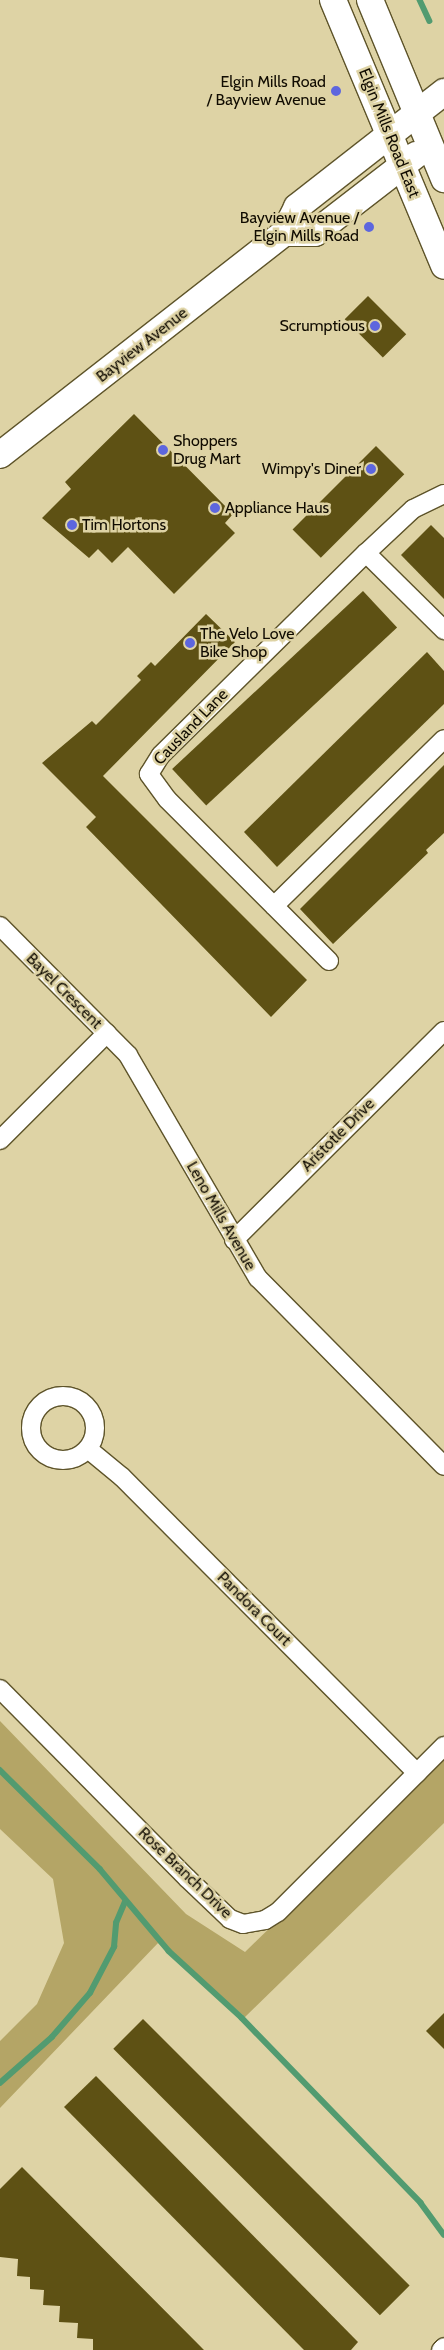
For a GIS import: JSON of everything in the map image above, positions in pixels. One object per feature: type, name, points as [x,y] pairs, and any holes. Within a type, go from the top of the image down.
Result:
[{"type":"main road","name":"Elgin Mills Road East","points":[[333,0],[444,266]]},
{"type":"main road","name":"Elgin Mills Road East","points":[[370,0],[417,113],[437,140],[444,180]]},
{"type":"main road","name":"Bayview Avenue","points":[[0,455],[284,233],[297,207],[444,92]]},
{"type":"main road","points":[[284,233],[315,233],[437,140]]},
{"type":"street","name":"Causland Lane","points":[[329,961],[153,785],[149,774],[161,755],[366,553],[413,509],[444,494]]},
{"type":"street","points":[[366,553],[444,630]]},
{"type":"street","points":[[274,906],[444,740]]},
{"type":"street","name":"Bayel Crescent","points":[[0,926],[107,1033],[0,1140]]},
{"type":"street","name":"Aristotle Drive","points":[[234,1240],[444,1031]]},
{"type":"street","name":"Leno Mills Avenue","points":[[107,1033],[128,1055],[144,1080],[234,1240],[272,1293],[444,1466]]},
{"type":"street","name":"Pandora Court","points":[[88,1449],[122,1477],[417,1773]]},
{"type":"street","name":"Rose Branch Drive","points":[[0,1689],[187,1878],[230,1919],[243,1924],[265,1920],[278,1912],[444,1746]]},
{"type":"shaded area","points":[[0,1721],[186,1914],[245,1952],[444,1758],[444,1823],[245,2017],[158,1943],[0,2108],[0,2041],[37,2004],[64,1943],[53,1879],[0,1829]]},
{"type":"building","name":"Scrumptious","points":[[368,296],[406,334],[383,358],[345,319]]},
{"type":"building","points":[[134,414],[233,514],[225,523],[235,533],[174,594],[128,547],[112,563],[98,549],[89,558],[42,518],[71,489],[65,482]]},
{"type":"building","points":[[376,446],[404,474],[321,558],[293,529]]},
{"type":"building","points":[[431,525],[444,538],[444,599],[401,555]]},
{"type":"building","points":[[363,591],[397,628],[206,806],[172,769]]},
{"type":"building","points":[[206,614],[235,642],[103,776],[307,980],[271,1017],[86,827],[96,817],[42,763],[92,721],[96,725],[141,680],[137,676],[151,662],[155,666]]},
{"type":"building","points":[[427,652],[444,671],[444,704],[277,867],[244,832]]},
{"type":"building","points":[[444,765],[444,833],[426,850],[428,853],[333,944],[300,909]]},
{"type":"building","points":[[444,2013],[444,2049],[426,2031]]},
{"type":"building","points":[[143,2019],[410,2286],[380,2315],[113,2049]]},
{"type":"building","points":[[96,2076],[358,2342],[351,2350],[304,2350],[64,2107]]},
{"type":"building","points":[[22,2167],[204,2350],[93,2350],[93,2339],[77,2338],[78,2323],[59,2322],[60,2306],[43,2305],[44,2290],[30,2289],[30,2277],[17,2276],[18,2259],[0,2257],[0,2189]]},
{"type":"waterway","points":[[420,0],[430,21]]},
{"type":"waterway","points":[[0,1770],[100,1869],[169,1951],[242,2018],[421,2203],[444,2235]]},
{"type":"waterway","points":[[0,2083],[52,2037],[90,1993],[114,1947],[116,1923],[125,1902]]},
{"type":"place","name":"Elgin Mills Road / Bayview Avenue","points":[[336,91]]},
{"type":"place","name":"Bayview Avenue / Elgin Mills Road","points":[[369,227]]},
{"type":"place","name":"Scrumptious","points":[[375,326]]},
{"type":"place","name":"Shoppers Drug Mart","points":[[163,450]]},
{"type":"place","name":"Wimpy's Diner","points":[[371,469]]},
{"type":"place","name":"Appliance Haus","points":[[215,508]]},
{"type":"place","name":"Tim Hortons","points":[[72,525]]},
{"type":"place","name":"The Velo Love Bike Shop","points":[[190,643]]}]
